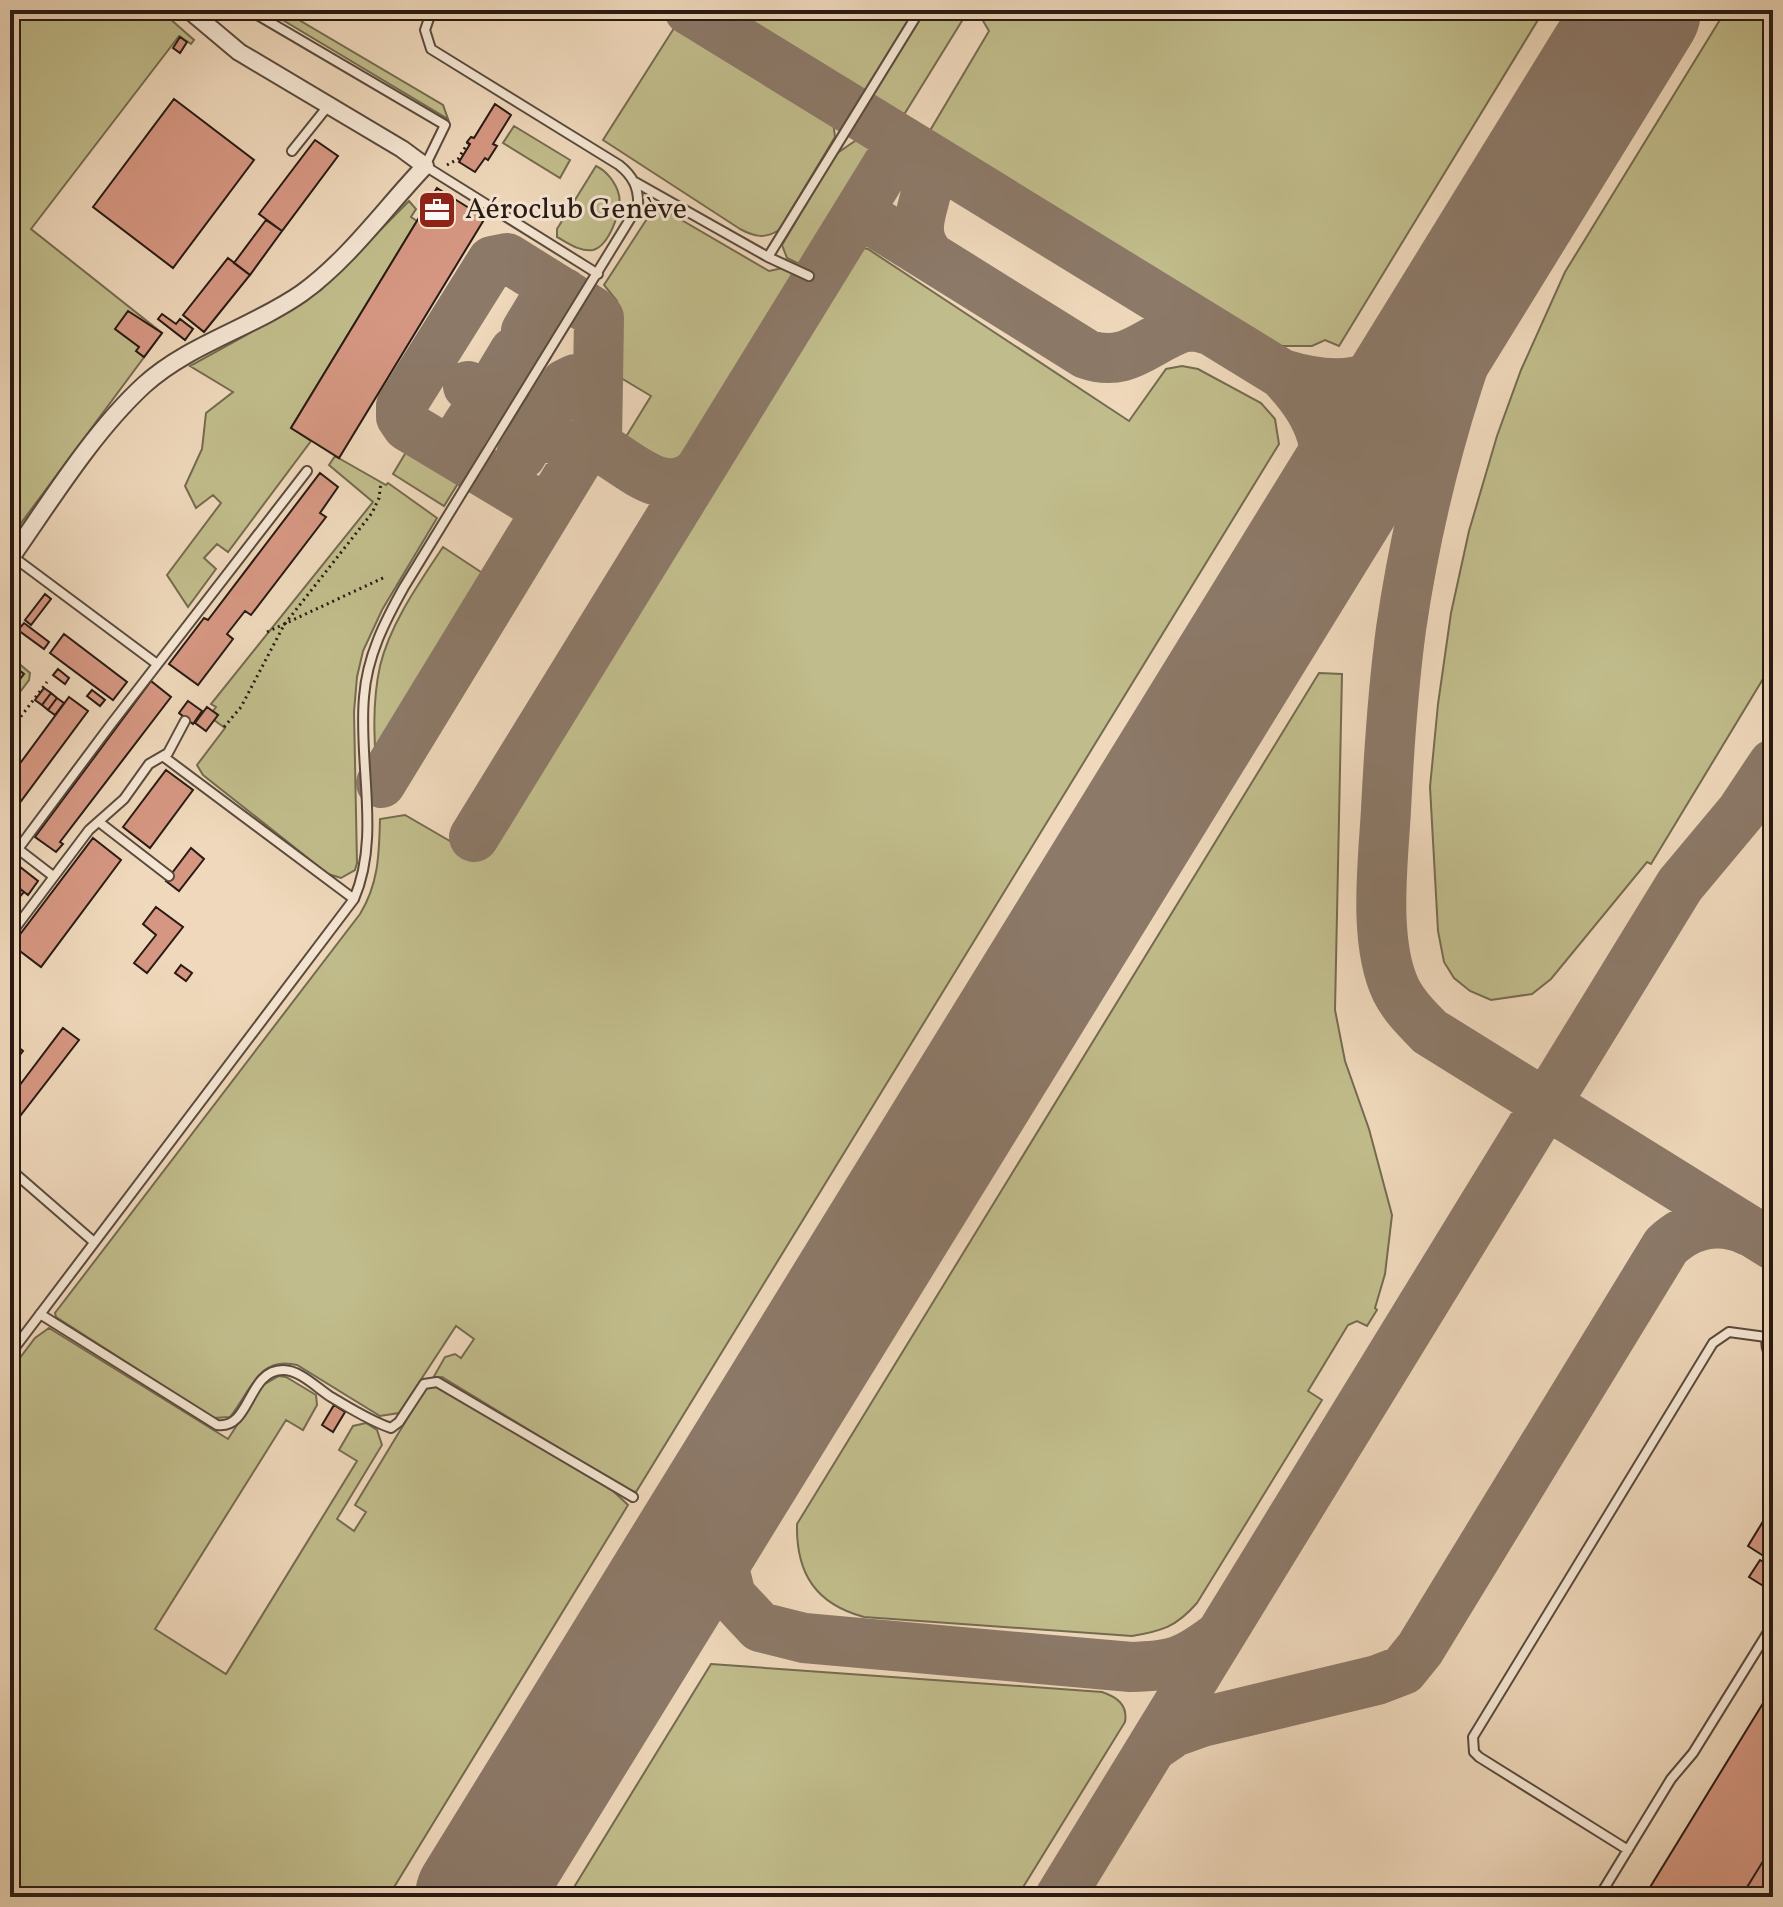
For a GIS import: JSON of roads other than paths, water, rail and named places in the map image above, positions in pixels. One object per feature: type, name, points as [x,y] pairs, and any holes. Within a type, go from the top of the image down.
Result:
[{"type":"street","points":[[11,558],[100,434],[144,385],[172,364],[271,311],[317,281],[425,166],[402,149],[239,52],[189,10]]},
{"type":"lane","points":[[249,10],[445,125],[425,166],[598,274]]},
{"type":"lane","points":[[432,10],[425,30],[431,49],[619,165],[634,181],[768,257],[809,276]]},
{"type":"lane","points":[[768,257],[920,10]]},
{"type":"lane","points":[[292,151],[328,106]]},
{"type":"lane","points":[[10,1354],[354,899],[367,856],[364,696],[376,645],[404,587],[638,206],[639,196],[634,181]]},
{"type":"lane","points":[[53,876],[18,849],[307,471]]},
{"type":"lane","points":[[11,558],[157,664]]},
{"type":"lane","points":[[1773,619],[1773,633]]},
{"type":"lane","points":[[10,935],[89,830],[124,799],[149,764],[164,757],[185,721]]},
{"type":"lane","points":[[164,757],[354,899]]},
{"type":"lane","points":[[99,822],[169,876]]},
{"type":"lane","points":[[10,1169],[94,1242]]},
{"type":"lane","points":[[40,1314],[217,1425],[226,1427],[234,1423],[259,1382],[282,1370],[298,1375],[331,1397],[391,1428],[399,1422],[420,1388],[424,1384],[437,1382],[633,1497]]},
{"type":"lane","points":[[1773,1323],[1765,1345],[1773,1360]]},
{"type":"lane","points":[[1628,1850],[1479,1757],[1474,1752],[1473,1737],[1713,1343],[1729,1332],[1766,1337]]},
{"type":"lane","points":[[1599,1897],[1671,1779],[1693,1753],[1773,1624]]},
{"type":"place","name":"Aéroclub Genève","points":[[437,210]]}]
